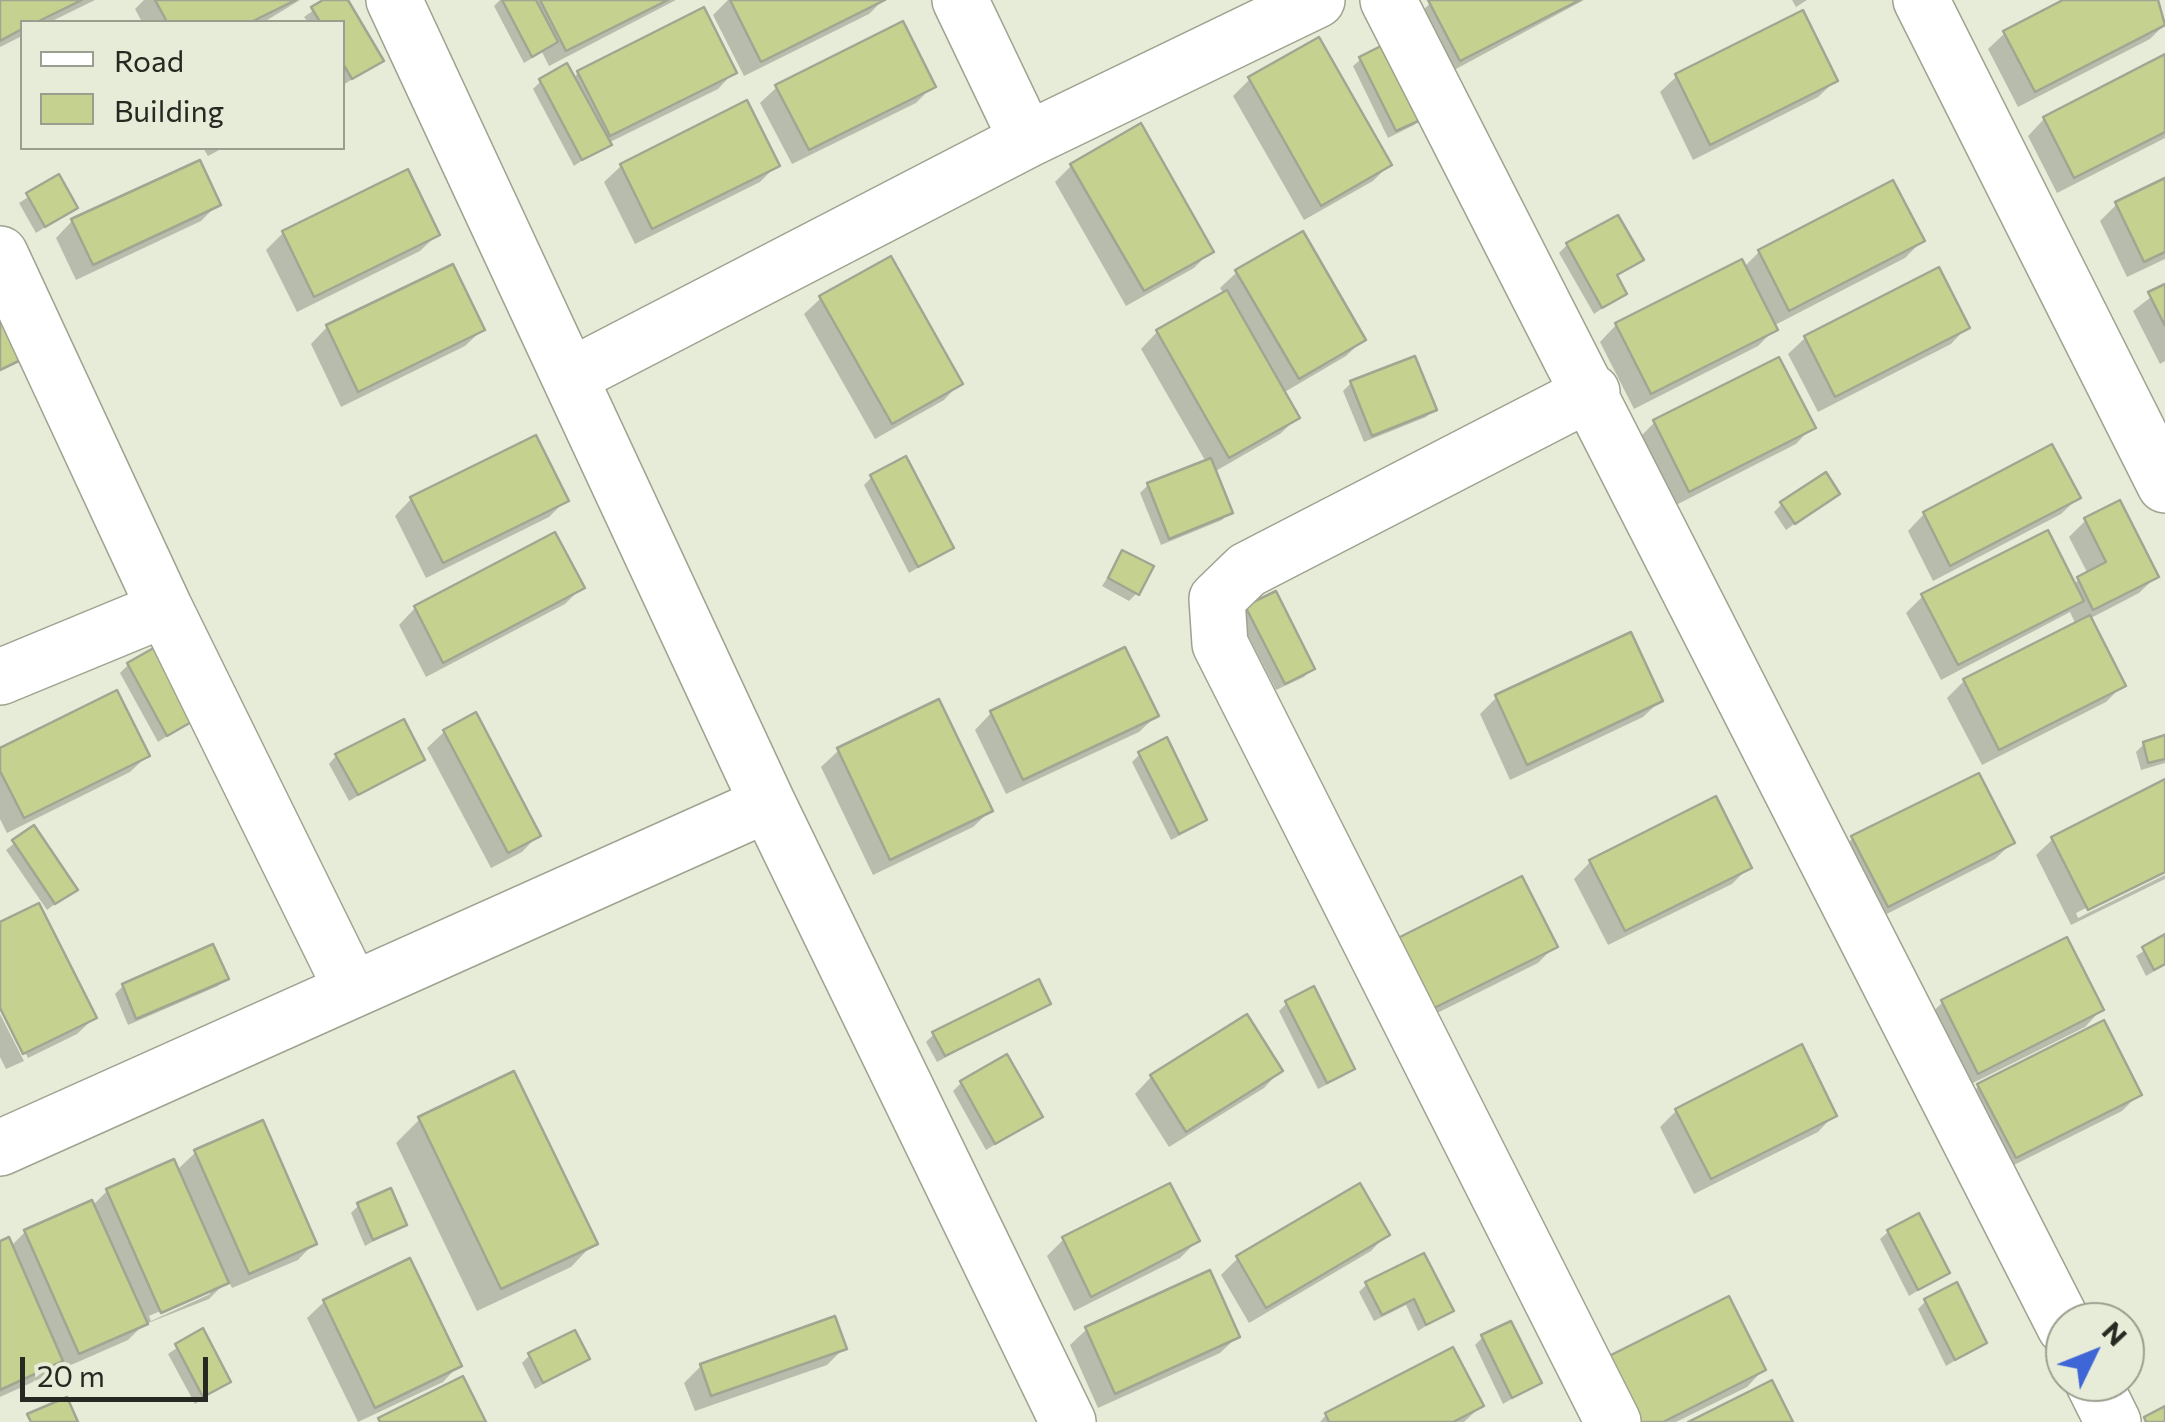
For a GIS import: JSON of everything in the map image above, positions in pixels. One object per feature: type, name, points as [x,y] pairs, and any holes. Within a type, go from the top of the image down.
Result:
[{"type":"street","points":[[394,0],[768,804],[1068,1422]]},
{"type":"street","points":[[960,0],[1027,140]]},
{"type":"street","points":[[571,376],[1027,140],[1317,0]]},
{"type":"street","points":[[1388,0],[1592,392],[2052,1302]]},
{"type":"street","points":[[1921,0],[2165,485]]},
{"type":"street","points":[[0,254],[165,610],[352,989]]},
{"type":"street","points":[[1592,392],[1248,570],[1217,600],[1220,644],[1612,1422]]},
{"type":"street","points":[[0,676],[165,610]]},
{"type":"street","points":[[0,1148],[768,804]]},
{"type":"building","points":[[0,0],[82,0],[41,20],[20,20],[20,30],[0,41]]},
{"type":"building","points":[[155,0],[296,0],[255,20],[166,20]]},
{"type":"building","points":[[323,0],[348,0],[384,61],[352,79],[345,67],[345,20],[319,20],[311,7]]},
{"type":"building","points":[[502,0],[536,0],[558,42],[532,57]]},
{"type":"building","points":[[540,0],[668,0],[566,51]]},
{"type":"building","points":[[730,0],[885,0],[761,62]]},
{"type":"building","points":[[1428,0],[1580,0],[1460,61]]},
{"type":"building","points":[[2063,0],[2158,0],[2165,25],[2035,92],[2003,31]]},
{"type":"building","points":[[704,7],[737,73],[610,136],[577,71]]},
{"type":"building","points":[[1803,10],[1838,81],[1710,145],[1675,74]]},
{"type":"building","points":[[903,21],[936,87],[809,150],[775,85]]},
{"type":"building","points":[[1319,37],[1392,165],[1321,206],[1248,77]]},
{"type":"building","points":[[1387,43],[1425,118],[1396,131],[1359,57]]},
{"type":"building","points":[[2165,54],[2165,132],[2074,178],[2043,117]]},
{"type":"building","points":[[567,63],[612,145],[582,160],[539,79]]},
{"type":"building","points":[[747,100],[780,166],[652,229],[620,164]]},
{"type":"building","points":[[1141,123],[1214,252],[1144,291],[1070,164]]},
{"type":"building","points":[[200,160],[221,205],[93,265],[71,219]]},
{"type":"building","points":[[408,169],[440,235],[314,297],[282,231]]},
{"type":"building","points":[[59,174],[78,208],[45,227],[26,193]]},
{"type":"building","points":[[2165,178],[2165,252],[2144,262],[2115,202]]},
{"type":"building","points":[[1893,180],[1925,241],[1789,311],[1758,250]]},
{"type":"building","points":[[1618,215],[1644,260],[1617,275],[1627,294],[1602,308],[1566,243]]},
{"type":"building","points":[[1303,231],[1366,340],[1299,379],[1235,270]]},
{"type":"building","points":[[891,256],[963,384],[892,424],[819,296]]},
{"type":"building","points":[[1742,259],[1778,330],[1651,394],[1615,323]]},
{"type":"building","points":[[453,264],[485,330],[358,392],[326,325]]},
{"type":"building","points":[[1939,267],[1970,328],[1835,397],[1804,336]]},
{"type":"building","points":[[2165,284],[2165,326],[2148,292]]},
{"type":"building","points":[[1227,290],[1300,418],[1229,458],[1156,330]]},
{"type":"building","points":[[0,306],[27,357],[0,370]]},
{"type":"building","points":[[1415,356],[1437,410],[1372,436],[1350,381]]},
{"type":"building","points":[[1779,357],[1816,428],[1689,492],[1653,420]]},
{"type":"building","points":[[536,435],[569,501],[443,563],[410,497]]},
{"type":"building","points":[[2052,444],[2081,498],[1950,566],[1923,512]]},
{"type":"building","points":[[906,456],[954,548],[918,567],[870,475]]},
{"type":"building","points":[[1211,458],[1233,513],[1169,539],[1147,483]]},
{"type":"building","points":[[1826,472],[1840,494],[1795,524],[1780,502]]},
{"type":"building","points":[[2120,500],[2159,577],[2093,610],[2077,577],[2106,562],[2084,518]]},
{"type":"building","points":[[2048,530],[2084,601],[1958,665],[1921,594]]},
{"type":"building","points":[[555,532],[585,588],[443,663],[414,606]]},
{"type":"building","points":[[1122,550],[1154,566],[1139,595],[1108,578]]},
{"type":"building","points":[[1276,591],[1315,669],[1285,684],[1245,606]]},
{"type":"building","points":[[2090,615],[2126,686],[1999,750],[1963,679]]},
{"type":"building","points":[[1631,632],[1663,701],[1527,765],[1495,695]]},
{"type":"building","points":[[159,645],[200,717],[167,736],[127,663]]},
{"type":"building","points":[[1125,647],[1159,716],[1023,780],[990,711]]},
{"type":"building","points":[[117,690],[150,756],[24,818],[0,771],[0,748]]},
{"type":"building","points":[[939,699],[993,811],[890,860],[837,748]]},
{"type":"building","points":[[476,712],[541,836],[508,853],[443,730]]},
{"type":"building","points":[[404,719],[425,760],[358,795],[335,754]]},
{"type":"building","points":[[2165,735],[2165,759],[2148,763],[2143,742]]},
{"type":"building","points":[[1167,737],[1207,820],[1179,834],[1138,752]]},
{"type":"building","points":[[1979,773],[2015,843],[1888,907],[1851,836]]},
{"type":"building","points":[[2165,779],[2165,872],[2088,910],[2051,837]]},
{"type":"building","points":[[1716,796],[1752,868],[1625,931],[1589,860]]},
{"type":"building","points":[[34,825],[78,890],[55,904],[12,840]]},
{"type":"building","points":[[1522,876],[1558,947],[1430,1010],[1394,940]]},
{"type":"building","points":[[39,903],[97,1018],[23,1054],[0,1008],[0,922]]},
{"type":"building","points":[[2165,934],[2165,964],[2154,970],[2142,947]]},
{"type":"building","points":[[2067,937],[2104,1010],[1978,1074],[1941,1000]]},
{"type":"building","points":[[213,944],[229,979],[136,1019],[122,984]]},
{"type":"building","points":[[1039,979],[1051,1004],[945,1056],[932,1032]]},
{"type":"building","points":[[1314,986],[1355,1069],[1327,1083],[1285,1001]]},
{"type":"building","points":[[1247,1014],[1283,1071],[1186,1132],[1150,1075]]},
{"type":"building","points":[[2104,1020],[2142,1095],[2016,1158],[1977,1084]]},
{"type":"building","points":[[1802,1044],[1837,1116],[1711,1179],[1675,1109]]},
{"type":"building","points":[[1007,1054],[1043,1117],[995,1144],[960,1081]]},
{"type":"building","points":[[514,1071],[598,1244],[501,1289],[418,1117]]},
{"type":"building","points":[[263,1120],[317,1244],[249,1274],[194,1150]]},
{"type":"building","points":[[174,1159],[229,1283],[161,1313],[106,1189]]},
{"type":"building","points":[[1170,1183],[1200,1241],[1091,1297],[1062,1237]]},
{"type":"building","points":[[1360,1183],[1390,1235],[1266,1308],[1236,1256]]},
{"type":"building","points":[[391,1188],[407,1225],[373,1240],[357,1203]]},
{"type":"building","points":[[92,1200],[148,1324],[79,1354],[24,1230]]},
{"type":"building","points":[[1919,1213],[1950,1273],[1918,1290],[1887,1230]]},
{"type":"building","points":[[9,1237],[63,1361],[0,1390],[0,1241]]},
{"type":"building","points":[[1424,1253],[1454,1311],[1426,1325],[1414,1299],[1382,1315],[1365,1282]]},
{"type":"building","points":[[410,1258],[462,1366],[375,1408],[323,1300]]},
{"type":"building","points":[[1210,1270],[1240,1337],[1115,1394],[1085,1327]]},
{"type":"building","points":[[1957,1282],[1987,1343],[1955,1360],[1924,1299]]},
{"type":"building","points":[[1729,1296],[1766,1370],[1663,1422],[1635,1422],[1603,1359]]},
{"type":"building","points":[[835,1316],[847,1349],[711,1396],[700,1364]]},
{"type":"building","points":[[1511,1321],[1542,1383],[1512,1398],[1481,1335]]},
{"type":"building","points":[[203,1328],[231,1382],[203,1397],[175,1344]]},
{"type":"building","points":[[575,1330],[590,1359],[543,1383],[528,1353]]},
{"type":"building","points":[[1453,1347],[1484,1406],[1453,1422],[1329,1422],[1325,1413]]},
{"type":"building","points":[[463,1376],[486,1422],[380,1422],[378,1418]]},
{"type":"building","points":[[1772,1380],[1793,1422],[1688,1422]]},
{"type":"building","points":[[67,1397],[78,1422],[31,1422],[27,1414]]},
{"type":"building","points":[[2165,1406],[2165,1422],[2146,1422],[2144,1417]]}]
